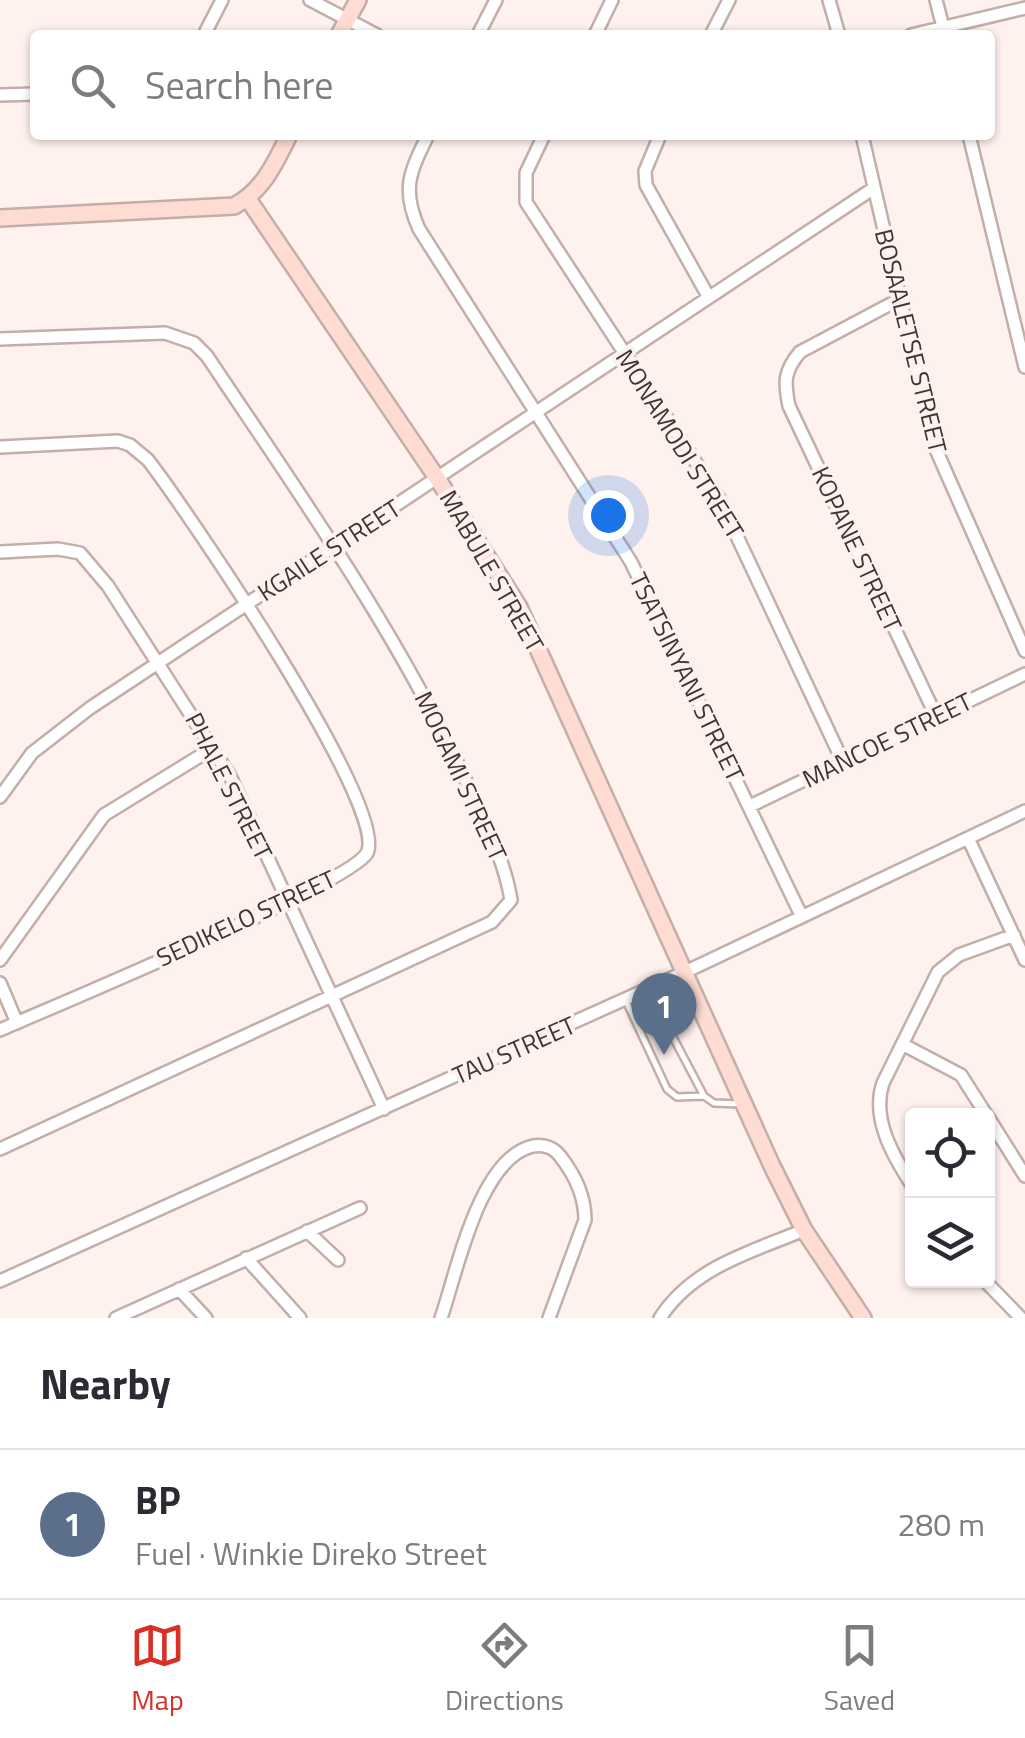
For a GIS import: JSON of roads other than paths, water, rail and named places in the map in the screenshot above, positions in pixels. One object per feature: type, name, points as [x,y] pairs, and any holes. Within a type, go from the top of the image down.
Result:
[{"type":"street","points":[[207,30],[222,0]]},
{"type":"street","points":[[310,0],[368,30]]},
{"type":"street","points":[[342,30],[358,0]]},
{"type":"street","points":[[481,30],[496,0]]},
{"type":"street","points":[[597,30],[612,0]]},
{"type":"street","points":[[714,30],[729,0]]},
{"type":"street","points":[[829,0],[838,30]]},
{"type":"street","points":[[936,0],[944,30]]},
{"type":"street","points":[[948,30],[1025,8]]},
{"type":"street","points":[[0,95],[30,94]]},
{"type":"street","points":[[0,218],[234,206],[248,199],[273,167],[286,140]]},
{"type":"street","name":"TSATSINYANI STREET","points":[[426,140],[409,180],[409,208],[419,229],[631,562],[801,916]]},
{"type":"street","name":"MONAMODI STREET","points":[[542,140],[526,174],[526,202],[719,498],[843,762]]},
{"type":"street","points":[[658,140],[645,171],[646,185],[708,296]]},
{"type":"street","name":"BOSAALETSE STREET","points":[[863,140],[931,434],[944,472],[1025,651]]},
{"type":"street","points":[[970,140],[1025,367]]},
{"type":"street","name":"KGAILE STREET","points":[[0,797],[32,752],[55,733],[534,410],[874,188]]},
{"type":"street","name":"MABULE STREET","points":[[248,199],[437,478],[518,606],[804,1230],[863,1318]]},
{"type":"street","name":"KOPANE STREET","points":[[900,299],[800,352],[789,365],[784,380],[788,406],[936,716]]},
{"type":"street","name":"MOGAMI STREET","points":[[0,339],[141,332],[181,336],[208,356],[381,618],[437,719],[501,859],[512,900],[492,922],[0,1148]]},
{"type":"street","name":"SEDIKELO STREET","points":[[0,447],[102,440],[130,445],[148,460],[247,604],[334,751],[371,838],[358,865],[287,902],[0,1030]]},
{"type":"street","name":"PHALE STREET","points":[[0,552],[58,549],[80,553],[108,586],[214,748],[384,1109]]},
{"type":"street","name":"MANCOE STREET","points":[[750,806],[1025,674]]},
{"type":"street","points":[[0,960],[104,815],[214,748]]},
{"type":"street","name":"TAU STREET","points":[[0,1281],[685,972],[1025,811]]},
{"type":"street","points":[[968,838],[1025,960]]},
{"type":"street","points":[[905,1174],[878,1108],[883,1083],[931,982],[948,961],[1014,935]]},
{"type":"street","points":[[0,983],[17,1022]]},
{"type":"street","points":[[902,1044],[960,1075],[982,1108]]},
{"type":"street","points":[[995,1129],[1025,1176]]},
{"type":"street","points":[[441,1318],[490,1183],[516,1154],[542,1146],[556,1150],[585,1205],[581,1233],[548,1318]]},
{"type":"street","points":[[116,1318],[360,1208]]},
{"type":"street","points":[[660,1318],[675,1297],[712,1268],[804,1230]]},
{"type":"street","points":[[307,1231],[338,1260]]},
{"type":"street","points":[[246,1258],[300,1318]]},
{"type":"street","points":[[992,1288],[1021,1318]]},
{"type":"street","points":[[179,1289],[206,1318]]},
{"type":"lane","points":[[625,999],[667,1089],[677,1097],[704,1096]]},
{"type":"lane","points":[[664,1020],[704,1096],[714,1103],[744,1104]]},
{"type":"place","name":"BP","points":[[664,1055]]}]
